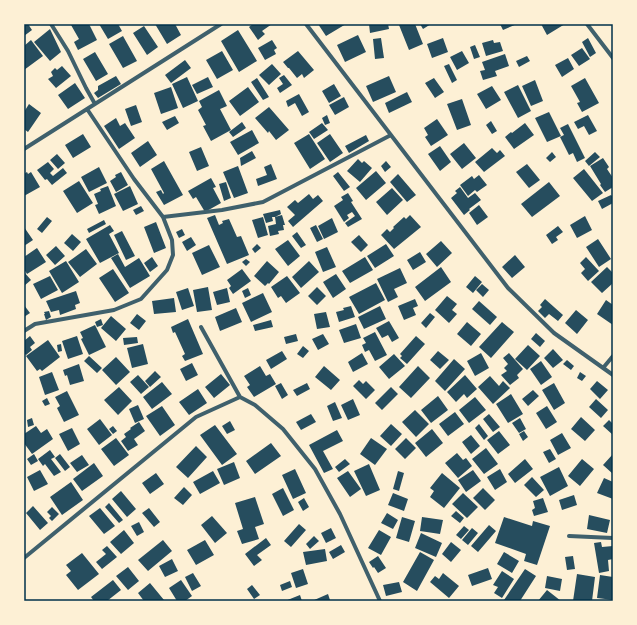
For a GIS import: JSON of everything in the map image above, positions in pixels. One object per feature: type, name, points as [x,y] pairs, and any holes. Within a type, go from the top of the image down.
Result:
[{"type":"street","points":[[51,24],[68,51],[95,104]]},
{"type":"street","points":[[24,149],[221,24]]},
{"type":"street","points":[[306,24],[508,288],[554,333],[613,375]]},
{"type":"street","points":[[587,24],[613,58]]},
{"type":"street","points":[[24,331],[35,324],[114,310],[141,300],[167,270],[173,255],[172,240],[163,217],[134,179],[87,109]]},
{"type":"street","points":[[163,217],[222,210],[263,202],[391,135]]},
{"type":"street","points":[[201,327],[240,397],[255,405],[283,428],[315,469],[340,514],[380,601]]},
{"type":"street","points":[[603,368],[613,356]]},
{"type":"street","points":[[24,558],[196,416],[240,397]]},
{"type":"street","points":[[569,536],[613,538]]},
{"type":"building","points":[[24,24],[28,24],[32,30],[24,36]]},
{"type":"building","points":[[89,24],[97,40],[78,50],[74,42],[79,39],[71,25]]},
{"type":"building","points":[[99,24],[118,24],[122,31],[108,39]]},
{"type":"building","points":[[155,24],[175,24],[181,35],[167,44]]},
{"type":"building","points":[[253,24],[272,24],[262,31],[265,34],[258,40],[249,27]]},
{"type":"building","points":[[318,24],[346,24],[326,36]]},
{"type":"building","points":[[369,24],[388,24],[389,29],[370,33]]},
{"type":"building","points":[[415,24],[423,44],[409,50],[399,25]]},
{"type":"building","points":[[420,24],[431,24],[423,29]]},
{"type":"building","points":[[500,24],[517,24],[503,30]]},
{"type":"building","points":[[541,24],[565,24],[547,35]]},
{"type":"building","points":[[144,26],[158,47],[147,55],[133,33]]},
{"type":"building","points":[[50,29],[61,52],[50,61],[34,42]]},
{"type":"building","points":[[238,30],[257,61],[239,72],[221,41]]},
{"type":"building","points":[[358,35],[366,52],[345,62],[337,45]]},
{"type":"building","points":[[123,36],[137,61],[123,68],[109,44]]},
{"type":"building","points":[[381,38],[384,58],[375,59],[373,39]]},
{"type":"building","points":[[443,38],[448,52],[432,58],[427,44]]},
{"type":"building","points":[[588,38],[596,53],[590,57],[582,42]]},
{"type":"building","points":[[31,40],[43,56],[24,70],[24,46]]},
{"type":"building","points":[[272,40],[277,48],[274,50],[276,54],[265,60],[258,48]]},
{"type":"building","points":[[493,40],[494,43],[500,42],[503,51],[486,56],[482,43]]},
{"type":"building","points":[[475,45],[480,57],[474,59],[470,47]]},
{"type":"building","points":[[582,48],[590,59],[579,66],[571,55]]},
{"type":"building","points":[[222,51],[233,70],[217,79],[206,60]]},
{"type":"building","points":[[298,51],[314,70],[304,78],[302,74],[297,78],[283,62]]},
{"type":"building","points":[[462,51],[469,63],[457,70],[450,57]]},
{"type":"building","points":[[95,52],[108,74],[96,81],[83,59]]},
{"type":"building","points":[[505,54],[509,66],[495,71],[497,76],[483,80],[480,71],[485,70],[482,62]]},
{"type":"building","points":[[527,56],[530,61],[519,67],[516,61]]},
{"type":"building","points":[[568,58],[574,69],[562,77],[555,65]]},
{"type":"building","points":[[185,60],[191,68],[171,83],[165,75]]},
{"type":"building","points":[[272,64],[281,74],[269,85],[259,75]]},
{"type":"building","points":[[449,64],[457,80],[452,83],[444,66]]},
{"type":"building","points":[[62,66],[71,76],[56,88],[48,79],[53,76],[51,72],[55,68],[57,70]]},
{"type":"building","points":[[284,75],[292,85],[280,93],[277,88],[283,84],[279,78]]},
{"type":"building","points":[[116,76],[121,84],[98,98],[94,93],[98,90],[98,86]]},
{"type":"building","points":[[389,76],[396,92],[373,102],[366,86]]},
{"type":"building","points":[[187,77],[198,101],[183,108],[172,84]]},
{"type":"building","points":[[208,77],[213,87],[197,94],[192,85]]},
{"type":"building","points":[[257,78],[269,97],[263,100],[251,82]]},
{"type":"building","points":[[434,78],[444,92],[435,98],[425,83]]},
{"type":"building","points":[[585,78],[599,103],[582,112],[577,103],[580,102],[571,86]]},
{"type":"building","points":[[535,80],[543,101],[531,106],[522,86]]},
{"type":"building","points":[[75,83],[85,98],[68,109],[58,95]]},
{"type":"building","points":[[334,84],[341,96],[329,103],[322,91]]},
{"type":"building","points":[[518,85],[531,111],[518,118],[504,92]]},
{"type":"building","points":[[492,86],[501,100],[486,109],[477,94]]},
{"type":"building","points":[[171,87],[178,108],[161,114],[154,93]]},
{"type":"building","points":[[248,87],[259,102],[240,116],[229,101]]},
{"type":"building","points":[[219,90],[227,106],[220,109],[231,130],[211,141],[203,126],[206,125],[198,110],[202,107],[199,101]]},
{"type":"building","points":[[407,92],[412,102],[389,113],[385,103]]},
{"type":"building","points":[[299,94],[309,112],[302,116],[295,103],[288,107],[286,101]]},
{"type":"building","points":[[344,97],[349,107],[335,115],[329,105]]},
{"type":"building","points":[[462,99],[471,125],[457,130],[447,104]]},
{"type":"building","points":[[29,104],[41,113],[28,132],[24,129],[24,112]]},
{"type":"building","points":[[136,105],[142,122],[131,126],[125,109]]},
{"type":"building","points":[[269,107],[289,130],[276,140],[255,118]]},
{"type":"building","points":[[549,112],[561,136],[547,142],[535,118]]},
{"type":"building","points":[[327,115],[330,123],[325,125],[322,118]]},
{"type":"building","points":[[588,115],[597,131],[589,135],[584,126],[578,129],[574,122]]},
{"type":"building","points":[[175,116],[179,123],[167,130],[162,122]]},
{"type":"building","points":[[116,118],[120,126],[125,123],[135,138],[119,149],[104,126]]},
{"type":"building","points":[[437,119],[448,135],[431,146],[425,137],[428,135],[424,128]]},
{"type":"building","points":[[491,121],[497,131],[492,134],[486,125]]},
{"type":"building","points":[[242,122],[246,128],[233,137],[229,132]]},
{"type":"building","points":[[322,123],[328,130],[314,139],[309,132]]},
{"type":"building","points":[[525,123],[534,135],[514,149],[505,137]]},
{"type":"building","points":[[568,124],[585,158],[577,162],[573,153],[569,155],[560,137],[564,135],[560,128]]},
{"type":"building","points":[[252,130],[259,143],[238,155],[230,142]]},
{"type":"building","points":[[83,134],[91,147],[73,158],[65,145]]},
{"type":"building","points":[[309,134],[325,159],[310,169],[294,143]]},
{"type":"building","points":[[330,134],[343,153],[330,162],[317,143]]},
{"type":"building","points":[[366,135],[369,141],[349,153],[345,146]]},
{"type":"building","points":[[148,141],[157,155],[140,167],[131,153]]},
{"type":"building","points":[[464,143],[476,158],[462,169],[450,154]]},
{"type":"building","points":[[440,146],[451,162],[440,171],[428,154]]},
{"type":"building","points":[[201,147],[209,166],[197,171],[189,152]]},
{"type":"building","points":[[492,148],[497,153],[500,150],[505,156],[484,172],[475,162]]},
{"type":"building","points":[[252,151],[256,158],[241,166],[240,158]]},
{"type":"building","points":[[552,152],[556,157],[550,162],[546,158]]},
{"type":"building","points":[[595,152],[600,157],[589,166],[585,161]]},
{"type":"building","points":[[57,154],[65,163],[58,169],[50,160]]},
{"type":"building","points":[[603,158],[609,167],[607,169],[613,178],[613,187],[605,192],[590,166]]},
{"type":"building","points":[[358,159],[362,163],[364,161],[372,168],[360,182],[347,171]]},
{"type":"building","points":[[164,161],[183,195],[164,205],[156,192],[161,190],[163,194],[164,193],[151,169]]},
{"type":"building","points":[[386,161],[391,167],[385,172],[381,166]]},
{"type":"building","points":[[48,162],[54,169],[50,173],[53,176],[63,168],[67,173],[52,185],[47,179],[45,180],[37,170]]},
{"type":"building","points":[[271,164],[277,179],[258,186],[256,179],[267,175],[264,167]]},
{"type":"building","points":[[527,164],[540,180],[529,188],[516,172]]},
{"type":"building","points":[[238,166],[248,193],[234,198],[223,172]]},
{"type":"building","points":[[99,167],[107,183],[89,192],[81,177]]},
{"type":"building","points":[[584,169],[603,193],[592,201],[573,178]]},
{"type":"building","points":[[376,171],[386,183],[366,200],[356,188]]},
{"type":"building","points":[[27,172],[28,174],[31,172],[40,187],[24,196],[24,174]]},
{"type":"building","points":[[121,172],[128,185],[116,192],[110,181],[116,177],[115,175]]},
{"type":"building","points":[[338,172],[350,187],[344,191],[333,176]]},
{"type":"building","points":[[398,174],[416,195],[407,202],[390,182]]},
{"type":"building","points":[[479,175],[487,185],[477,192],[475,190],[468,196],[460,185],[472,176],[474,179]]},
{"type":"building","points":[[211,178],[216,187],[213,188],[221,203],[205,212],[196,197],[193,199],[188,191]]},
{"type":"building","points":[[79,181],[93,203],[77,213],[63,191]]},
{"type":"building","points":[[226,182],[231,198],[224,201],[219,184]]},
{"type":"building","points":[[549,182],[560,196],[532,217],[521,204]]},
{"type":"building","points":[[108,186],[116,206],[99,214],[95,205],[98,204],[94,194],[101,191],[100,189]]},
{"type":"building","points":[[130,186],[138,204],[123,211],[114,194]]},
{"type":"building","points":[[460,187],[468,198],[475,193],[481,200],[464,215],[451,198],[457,193],[455,191]]},
{"type":"building","points":[[392,188],[403,200],[387,215],[376,202]]},
{"type":"building","points":[[348,193],[353,201],[351,202],[362,219],[348,227],[345,223],[355,216],[352,212],[347,215],[349,218],[344,222],[334,206],[343,200],[341,197]]},
{"type":"building","points":[[309,194],[313,199],[318,195],[323,201],[293,227],[288,221],[295,215],[287,207],[295,200],[298,203]]},
{"type":"building","points":[[611,195],[613,196],[613,203],[602,209],[598,201]]},
{"type":"building","points":[[479,205],[488,217],[477,225],[469,213]]},
{"type":"building","points":[[141,206],[144,211],[136,215],[133,210]]},
{"type":"building","points":[[280,210],[281,214],[272,217],[273,221],[266,223],[263,214]]},
{"type":"building","points":[[215,215],[219,225],[223,223],[222,221],[229,219],[237,237],[241,236],[249,255],[227,264],[207,218]]},
{"type":"building","points":[[282,215],[285,225],[283,225],[284,230],[278,231],[279,234],[270,236],[268,226],[276,224],[275,217]]},
{"type":"building","points":[[410,215],[421,227],[394,249],[381,235],[387,229],[390,232],[394,228],[393,227],[404,217],[406,219]]},
{"type":"building","points":[[585,216],[592,230],[577,238],[570,225]]},
{"type":"building","points":[[47,217],[52,221],[42,233],[37,229]]},
{"type":"building","points":[[263,217],[268,235],[258,238],[252,220]]},
{"type":"building","points":[[332,218],[338,232],[324,239],[318,226]]},
{"type":"building","points":[[104,220],[106,224],[89,233],[87,229]]},
{"type":"building","points":[[156,222],[166,248],[154,253],[144,227]]},
{"type":"building","points":[[110,225],[114,231],[109,234],[119,253],[100,263],[86,239]]},
{"type":"building","points":[[316,225],[323,239],[317,242],[310,228]]},
{"type":"building","points":[[558,226],[563,232],[556,237],[558,240],[552,244],[546,235]]},
{"type":"building","points":[[24,227],[33,240],[24,246]]},
{"type":"building","points":[[182,229],[185,235],[179,238],[176,232]]},
{"type":"building","points":[[122,231],[135,256],[126,260],[114,235]]},
{"type":"building","points":[[297,232],[306,245],[301,248],[292,236]]},
{"type":"building","points":[[72,234],[81,242],[73,251],[64,243]]},
{"type":"building","points":[[359,235],[368,245],[361,252],[351,242]]},
{"type":"building","points":[[191,237],[196,245],[187,251],[182,242]]},
{"type":"building","points":[[598,239],[611,259],[599,267],[586,247]]},
{"type":"building","points":[[288,240],[300,256],[288,266],[275,249]]},
{"type":"building","points":[[441,241],[452,253],[437,267],[426,254]]},
{"type":"building","points":[[257,244],[261,248],[255,253],[252,249]]},
{"type":"building","points":[[386,244],[394,256],[375,268],[367,256]]},
{"type":"building","points":[[209,245],[220,267],[202,275],[192,253]]},
{"type":"building","points":[[56,246],[65,256],[55,265],[46,255]]},
{"type":"building","points":[[327,247],[336,267],[323,272],[315,252]]},
{"type":"building","points":[[37,248],[46,262],[27,274],[24,269],[24,257]]},
{"type":"building","points":[[86,249],[97,264],[80,277],[68,262]]},
{"type":"building","points":[[420,252],[426,262],[413,270],[407,260]]},
{"type":"building","points":[[118,254],[125,267],[139,258],[150,276],[130,288],[111,258]]},
{"type":"building","points":[[515,255],[525,267],[512,278],[502,267]]},
{"type":"building","points":[[152,257],[158,266],[150,272],[144,263]]},
{"type":"building","points":[[365,257],[373,270],[350,283],[342,271]]},
{"type":"building","points":[[586,257],[599,271],[588,281],[581,273],[585,269],[580,263]]},
{"type":"building","points":[[246,259],[250,262],[246,266],[242,262]]},
{"type":"building","points":[[66,261],[79,282],[62,293],[49,271]]},
{"type":"building","points":[[267,261],[279,272],[269,284],[268,283],[265,286],[254,276]]},
{"type":"building","points":[[309,261],[319,272],[301,288],[292,277]]},
{"type":"building","points":[[441,267],[451,282],[425,301],[415,287]]},
{"type":"building","points":[[607,267],[613,273],[613,283],[602,293],[591,282]]},
{"type":"building","points":[[400,268],[407,283],[394,289],[398,297],[388,302],[377,279]]},
{"type":"building","points":[[113,269],[129,293],[115,302],[99,278]]},
{"type":"building","points":[[242,269],[251,281],[233,294],[229,288],[231,286],[227,280]]},
{"type":"building","points":[[24,272],[31,280],[24,286]]},
{"type":"building","points":[[336,274],[346,289],[333,298],[323,282]]},
{"type":"building","points":[[50,276],[58,290],[41,299],[33,284]]},
{"type":"building","points":[[287,276],[300,293],[286,303],[281,296],[278,298],[271,287]]},
{"type":"building","points":[[475,276],[482,282],[473,293],[466,287]]},
{"type":"building","points":[[376,283],[385,300],[359,314],[349,297]]},
{"type":"building","points":[[482,284],[489,290],[483,297],[476,290]]},
{"type":"building","points":[[208,287],[212,310],[197,312],[193,290]]},
{"type":"building","points":[[317,287],[326,296],[317,305],[308,296]]},
{"type":"building","points":[[188,288],[194,306],[182,310],[176,292]]},
{"type":"building","points":[[227,288],[230,302],[217,305],[213,292]]},
{"type":"building","points":[[248,288],[251,295],[245,298],[242,291]]},
{"type":"building","points":[[76,291],[80,303],[75,305],[76,309],[60,315],[59,310],[51,312],[46,301]]},
{"type":"building","points":[[263,293],[272,312],[251,322],[242,303]]},
{"type":"building","points":[[447,296],[457,304],[452,310],[457,314],[449,323],[435,310]]},
{"type":"building","points":[[174,298],[176,312],[154,314],[152,301]]},
{"type":"building","points":[[415,299],[418,306],[413,308],[416,315],[404,320],[398,306]]},
{"type":"building","points":[[545,299],[563,315],[558,321],[549,314],[545,318],[538,311],[542,307],[540,305]]},
{"type":"building","points":[[606,300],[613,305],[613,325],[597,314]]},
{"type":"building","points":[[479,301],[497,317],[490,325],[472,309]]},
{"type":"building","points":[[24,305],[30,313],[24,317]]},
{"type":"building","points":[[351,306],[355,317],[339,322],[336,312]]},
{"type":"building","points":[[380,306],[386,319],[364,329],[358,317]]},
{"type":"building","points":[[236,308],[242,322],[220,331],[215,317]]},
{"type":"building","points":[[576,310],[588,320],[577,334],[565,323]]},
{"type":"building","points":[[49,311],[51,317],[46,320],[44,312]]},
{"type":"building","points":[[326,312],[330,327],[317,329],[314,314]]},
{"type":"building","points":[[430,313],[435,317],[426,328],[421,323]]},
{"type":"building","points":[[137,314],[146,321],[139,330],[130,323]]},
{"type":"building","points":[[111,316],[126,329],[116,341],[101,328]]},
{"type":"building","points":[[101,319],[103,325],[97,327],[95,322]]},
{"type":"building","points":[[188,319],[203,354],[185,361],[182,356],[185,354],[175,332],[173,333],[171,327]]},
{"type":"building","points":[[271,320],[273,327],[255,331],[253,325]]},
{"type":"building","points":[[389,321],[399,338],[392,342],[388,335],[382,338],[376,328]]},
{"type":"building","points":[[467,322],[481,334],[471,346],[457,334]]},
{"type":"building","points":[[502,322],[514,332],[491,358],[479,347]]},
{"type":"building","points":[[356,324],[361,338],[344,343],[339,330]]},
{"type":"building","points":[[95,325],[106,347],[89,355],[81,339],[83,338],[80,332]]},
{"type":"building","points":[[375,332],[387,355],[375,361],[369,350],[365,352],[362,345],[366,343],[363,338]]},
{"type":"building","points":[[536,333],[545,341],[540,347],[531,339]]},
{"type":"building","points":[[296,334],[298,341],[286,344],[284,337]]},
{"type":"building","points":[[323,334],[329,344],[318,350],[312,339]]},
{"type":"building","points":[[30,336],[35,343],[30,347],[32,350],[26,355],[24,353],[24,341]]},
{"type":"building","points":[[77,336],[83,354],[68,359],[62,341]]},
{"type":"building","points":[[416,336],[425,344],[407,364],[400,358],[402,356],[400,354]]},
{"type":"building","points":[[137,337],[138,343],[124,345],[123,338]]},
{"type":"building","points":[[48,340],[60,357],[42,371],[40,369],[37,371],[26,356]]},
{"type":"building","points":[[61,344],[62,351],[58,352],[57,345]]},
{"type":"building","points":[[143,344],[148,364],[132,368],[127,348]]},
{"type":"building","points":[[528,345],[540,356],[527,370],[515,359]]},
{"type":"building","points":[[303,346],[309,351],[303,358],[297,354]]},
{"type":"building","points":[[553,349],[563,360],[553,368],[544,358]]},
{"type":"building","points":[[282,351],[287,359],[271,369],[266,360]]},
{"type":"building","points":[[438,351],[449,360],[440,369],[430,360]]},
{"type":"building","points":[[362,353],[368,364],[353,372],[348,362]]},
{"type":"building","points":[[481,353],[489,368],[475,376],[467,361]]},
{"type":"building","points":[[509,353],[523,369],[517,375],[519,378],[510,385],[501,375],[507,371],[504,368],[508,364],[503,358]]},
{"type":"building","points":[[394,354],[405,366],[389,379],[379,367]]},
{"type":"building","points":[[89,356],[102,368],[97,373],[84,361]]},
{"type":"building","points":[[116,357],[130,372],[116,385],[102,370]]},
{"type":"building","points":[[454,359],[465,369],[445,391],[435,381]]},
{"type":"building","points":[[567,360],[574,366],[571,370],[563,364]]},
{"type":"building","points":[[541,361],[552,377],[541,385],[530,369]]},
{"type":"building","points":[[192,363],[198,375],[186,381],[180,369]]},
{"type":"building","points":[[79,364],[84,381],[70,385],[67,375],[65,376],[63,370]]},
{"type":"building","points":[[260,366],[266,376],[270,374],[276,384],[254,397],[247,387],[250,385],[244,376]]},
{"type":"building","points":[[324,366],[340,380],[331,390],[315,377]]},
{"type":"building","points":[[418,366],[430,378],[411,398],[399,387]]},
{"type":"building","points":[[155,371],[161,377],[150,387],[145,381]]},
{"type":"building","points":[[52,372],[59,390],[45,395],[39,377]]},
{"type":"building","points":[[580,372],[586,376],[582,381],[577,378]]},
{"type":"building","points":[[221,374],[230,385],[214,398],[205,387]]},
{"type":"building","points":[[138,375],[149,387],[141,394],[130,382]]},
{"type":"building","points":[[465,375],[477,389],[467,398],[464,394],[456,402],[447,392]]},
{"type":"building","points":[[490,376],[499,386],[503,381],[510,388],[493,404],[478,387]]},
{"type":"building","points":[[359,380],[363,384],[366,381],[375,390],[366,399],[353,386]]},
{"type":"building","points":[[597,381],[608,390],[600,399],[590,389]]},
{"type":"building","points":[[162,382],[172,394],[152,409],[143,397]]},
{"type":"building","points":[[281,383],[288,395],[282,399],[275,386]]},
{"type":"building","points":[[307,383],[310,389],[297,396],[293,390]]},
{"type":"building","points":[[554,383],[565,403],[554,410],[542,390]]},
{"type":"building","points":[[119,387],[132,401],[118,415],[104,400]]},
{"type":"building","points":[[391,387],[398,394],[382,410],[375,403]]},
{"type":"building","points":[[198,389],[207,403],[189,415],[179,402]]},
{"type":"building","points":[[533,390],[539,396],[528,406],[522,399]]},
{"type":"building","points":[[67,391],[79,415],[64,422],[57,408],[60,406],[55,397]]},
{"type":"building","points":[[511,394],[523,414],[508,423],[496,404]]},
{"type":"building","points":[[438,396],[448,410],[431,423],[421,410]]},
{"type":"building","points":[[475,397],[486,410],[469,423],[459,410]]},
{"type":"building","points":[[47,398],[50,404],[45,406],[42,401]]},
{"type":"building","points":[[353,399],[360,415],[348,420],[341,405]]},
{"type":"building","points":[[596,399],[608,410],[601,418],[589,407]]},
{"type":"building","points":[[335,402],[342,418],[333,421],[327,406]]},
{"type":"building","points":[[138,405],[144,419],[135,423],[129,409]]},
{"type":"building","points":[[162,406],[175,425],[160,436],[146,416]]},
{"type":"building","points":[[547,406],[557,422],[546,429],[536,413]]},
{"type":"building","points":[[415,410],[429,424],[416,437],[402,422]]},
{"type":"building","points":[[455,412],[464,424],[448,436],[439,424]]},
{"type":"building","points":[[311,414],[316,422],[301,430],[296,422]]},
{"type":"building","points":[[489,414],[500,427],[493,432],[483,419]]},
{"type":"building","points":[[581,417],[595,430],[585,441],[571,429]]},
{"type":"building","points":[[32,418],[34,425],[28,427],[27,420]]},
{"type":"building","points":[[520,418],[526,429],[519,433],[512,423]]},
{"type":"building","points":[[100,419],[112,435],[99,445],[87,429]]},
{"type":"building","points":[[609,420],[613,424],[613,435],[603,426]]},
{"type":"building","points":[[230,421],[235,430],[227,434],[222,426]]},
{"type":"building","points":[[139,422],[145,431],[134,439],[138,445],[128,451],[121,441],[126,437],[124,434]]},
{"type":"building","points":[[391,424],[402,434],[391,446],[380,436]]},
{"type":"building","points":[[479,424],[488,436],[484,440],[475,428]]},
{"type":"building","points":[[215,425],[237,454],[222,465],[200,435]]},
{"type":"building","points":[[36,426],[41,433],[47,429],[53,439],[32,454],[24,443],[24,434]]},
{"type":"building","points":[[113,426],[117,431],[113,434],[109,429]]},
{"type":"building","points":[[72,428],[80,444],[68,451],[59,434]]},
{"type":"building","points":[[432,429],[443,443],[426,457],[415,443]]},
{"type":"building","points":[[337,430],[343,441],[323,451],[333,469],[324,473],[309,445]]},
{"type":"building","points":[[499,431],[510,445],[498,454],[487,440]]},
{"type":"building","points":[[524,431],[528,437],[523,441],[519,434]]},
{"type":"building","points":[[562,433],[571,448],[558,455],[550,440]]},
{"type":"building","points":[[471,435],[480,446],[471,454],[462,442]]},
{"type":"building","points":[[116,438],[129,455],[114,466],[101,449]]},
{"type":"building","points":[[371,438],[387,449],[375,465],[360,454]]},
{"type":"building","points":[[406,438],[416,448],[405,459],[395,449]]},
{"type":"building","points":[[271,443],[281,456],[255,474],[246,461]]},
{"type":"building","points":[[196,446],[207,457],[188,478],[176,467]]},
{"type":"building","points":[[486,448],[498,464],[484,474],[472,459]]},
{"type":"building","points":[[550,449],[556,459],[549,463],[543,452]]},
{"type":"building","points":[[50,450],[55,457],[51,459],[61,472],[54,476],[45,464],[43,466],[38,459]]},
{"type":"building","points":[[457,453],[463,460],[466,458],[472,466],[458,478],[445,463]]},
{"type":"building","points":[[34,454],[38,461],[31,465],[27,459]]},
{"type":"building","points":[[60,454],[70,467],[65,471],[55,458]]},
{"type":"building","points":[[613,454],[613,474],[603,465]]},
{"type":"building","points":[[82,455],[89,465],[77,472],[70,463]]},
{"type":"building","points":[[345,459],[350,464],[339,472],[335,467]]},
{"type":"building","points":[[525,459],[533,469],[515,483],[508,474]]},
{"type":"building","points":[[582,459],[594,469],[580,486],[568,476]]},
{"type":"building","points":[[234,462],[240,478],[224,485],[217,469]]},
{"type":"building","points":[[94,463],[103,476],[82,491],[73,479]]},
{"type":"building","points":[[369,464],[380,490],[366,496],[354,471]]},
{"type":"building","points":[[559,467],[568,486],[550,496],[540,477]]},
{"type":"building","points":[[295,469],[306,493],[293,499],[282,475]]},
{"type":"building","points":[[500,469],[507,482],[495,490],[487,477]]},
{"type":"building","points":[[40,470],[48,484],[34,491],[27,477]]},
{"type":"building","points":[[473,470],[481,481],[466,492],[458,480]]},
{"type":"building","points":[[213,471],[220,483],[200,494],[193,482]]},
{"type":"building","points":[[348,471],[361,489],[350,497],[337,478]]},
{"type":"building","points":[[398,471],[404,473],[399,491],[393,489]]},
{"type":"building","points":[[156,473],[164,484],[150,494],[142,483]]},
{"type":"building","points":[[442,473],[460,488],[444,508],[430,497],[434,491],[430,488]]},
{"type":"building","points":[[532,477],[544,490],[536,497],[524,485]]},
{"type":"building","points":[[604,478],[613,482],[613,499],[597,493]]},
{"type":"building","points":[[71,482],[83,500],[62,515],[50,497]]},
{"type":"building","points":[[184,487],[192,495],[183,505],[174,498]]},
{"type":"building","points":[[283,488],[294,510],[283,516],[272,494]]},
{"type":"building","points":[[483,488],[495,500],[485,510],[473,498]]},
{"type":"building","points":[[121,491],[136,509],[127,517],[112,499]]},
{"type":"building","points":[[393,493],[408,499],[404,511],[388,505]]},
{"type":"building","points":[[463,493],[478,507],[467,518],[452,504]]},
{"type":"building","points":[[574,495],[577,505],[562,510],[559,500]]},
{"type":"building","points":[[255,497],[264,524],[255,527],[259,539],[242,544],[237,531],[243,529],[235,503]]},
{"type":"building","points":[[304,498],[309,507],[303,511],[298,502]]},
{"type":"building","points":[[543,498],[548,512],[534,516],[532,510],[535,508],[533,501]]},
{"type":"building","points":[[109,503],[123,520],[119,523],[105,507]]},
{"type":"building","points":[[33,506],[48,523],[40,530],[26,513]]},
{"type":"building","points":[[52,507],[59,514],[52,521],[49,518],[51,516],[47,512]]},
{"type":"building","points":[[100,508],[115,526],[104,534],[89,516]]},
{"type":"building","points":[[149,508],[160,522],[154,527],[142,513]]},
{"type":"building","points":[[456,511],[464,518],[460,523],[451,516]]},
{"type":"building","points":[[387,513],[398,520],[393,529],[381,523]]},
{"type":"building","points":[[589,515],[610,520],[607,533],[587,529]]},
{"type":"building","points":[[212,516],[227,533],[215,543],[201,525]]},
{"type":"building","points":[[402,517],[415,521],[409,542],[396,538]]},
{"type":"building","points":[[422,517],[443,520],[440,534],[420,531]]},
{"type":"building","points":[[504,517],[532,526],[533,521],[550,526],[537,565],[524,561],[526,554],[495,543]]},
{"type":"building","points":[[139,522],[144,532],[137,536],[131,526]]},
{"type":"building","points":[[299,524],[306,530],[291,547],[284,541]]},
{"type":"building","points":[[489,525],[496,531],[478,552],[471,546]]},
{"type":"building","points":[[464,526],[469,530],[461,539],[456,535]]},
{"type":"building","points":[[331,528],[336,538],[326,543],[321,533]]},
{"type":"building","points":[[472,528],[478,533],[468,545],[462,540]]},
{"type":"building","points":[[124,530],[134,543],[121,554],[110,542]]},
{"type":"building","points":[[379,530],[391,537],[381,555],[368,548]]},
{"type":"building","points":[[421,533],[442,543],[436,557],[415,548]]},
{"type":"building","points":[[314,536],[319,541],[310,549],[306,544]]},
{"type":"building","points":[[266,538],[271,545],[257,555],[262,560],[254,566],[245,554]]},
{"type":"building","points":[[163,540],[172,551],[148,571],[138,560]]},
{"type":"building","points":[[205,540],[214,555],[196,565],[187,550]]},
{"type":"building","points":[[451,542],[461,550],[451,562],[442,554]]},
{"type":"building","points":[[601,542],[602,547],[613,546],[613,559],[608,560],[609,571],[599,573],[594,543]]},
{"type":"building","points":[[341,545],[345,552],[333,559],[329,552]]},
{"type":"building","points":[[107,546],[117,557],[102,569],[96,562],[106,554],[102,550]]},
{"type":"building","points":[[325,549],[327,561],[306,565],[303,552]]},
{"type":"building","points":[[420,552],[434,560],[417,591],[403,582]]},
{"type":"building","points":[[504,552],[519,561],[512,573],[497,564]]},
{"type":"building","points":[[82,553],[99,574],[78,590],[66,575],[71,571],[66,565]]},
{"type":"building","points":[[378,556],[386,568],[378,573],[369,562]]},
{"type":"building","points":[[573,556],[575,569],[567,570],[565,557]]},
{"type":"building","points":[[172,559],[178,571],[165,577],[159,566]]},
{"type":"building","points":[[128,567],[139,581],[128,590],[116,576]]},
{"type":"building","points":[[488,568],[492,579],[472,586],[468,575]]},
{"type":"building","points":[[303,569],[308,584],[296,588],[291,573]]},
{"type":"building","points":[[525,569],[536,576],[520,601],[504,600]]},
{"type":"building","points":[[502,571],[514,579],[502,598],[494,593],[498,587],[493,585]]},
{"type":"building","points":[[193,573],[201,586],[192,591],[185,577]]},
{"type":"building","points":[[443,573],[459,586],[449,598],[430,582],[435,576],[439,579]]},
{"type":"building","points":[[577,574],[595,577],[592,601],[573,601]]},
{"type":"building","points":[[600,575],[613,577],[613,600],[597,598]]},
{"type":"building","points":[[547,576],[562,579],[560,591],[545,588]]},
{"type":"building","points":[[113,580],[121,590],[107,601],[94,601],[91,597]]},
{"type":"building","points":[[181,580],[192,596],[185,601],[177,601],[169,588]]},
{"type":"building","points":[[290,581],[292,587],[282,591],[280,585]]},
{"type":"building","points":[[399,582],[402,592],[386,596],[383,585]]},
{"type":"building","points":[[150,583],[164,601],[144,601],[138,593]]},
{"type":"building","points":[[252,585],[260,595],[254,599],[247,589]]},
{"type":"building","points":[[547,590],[561,601],[538,601]]},
{"type":"building","points":[[328,594],[329,601],[312,601]]},
{"type":"building","points":[[300,595],[302,601],[285,601]]}]
